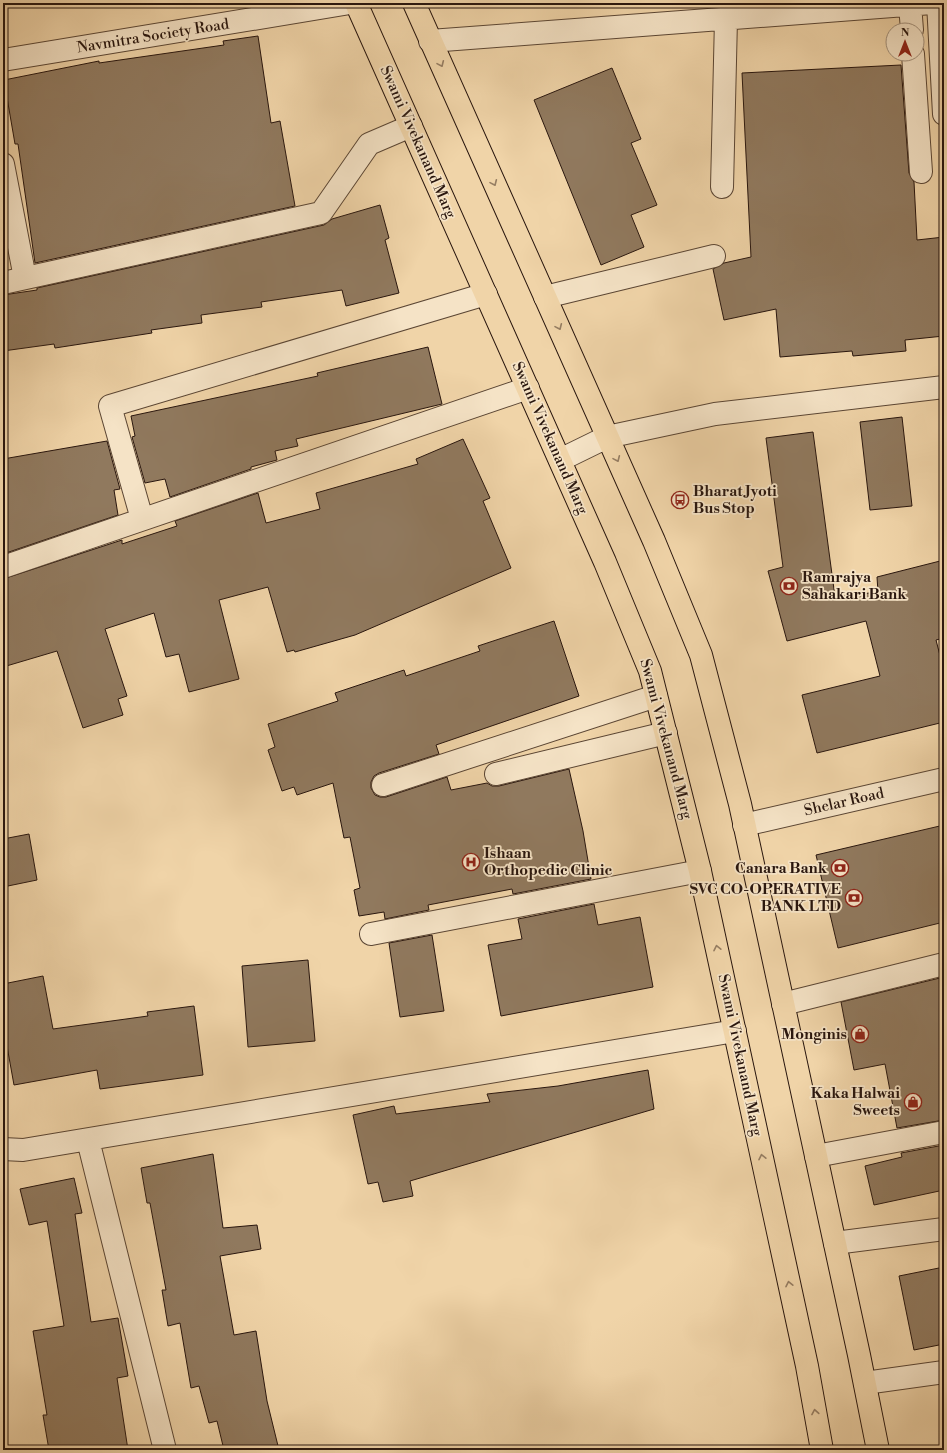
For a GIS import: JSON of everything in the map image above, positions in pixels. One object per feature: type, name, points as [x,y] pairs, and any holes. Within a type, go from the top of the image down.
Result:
[{"type":"main road","name":"Swami Vivekanand Marg","points":[[356,3],[606,562],[650,671],[700,871],[805,1358],[822,1450]]},
{"type":"main road","points":[[414,3],[654,541],[701,655],[744,825],[835,1243],[878,1450]]},
{"type":"street","name":"Navmitra Society Road","points":[[3,60],[350,3]]},
{"type":"street","points":[[430,40],[673,13],[726,19],[932,3]]},
{"type":"street","points":[[938,3],[944,114]]},
{"type":"street","points":[[910,5],[911,22]]},
{"type":"street","points":[[722,187],[726,19]]},
{"type":"street","points":[[914,62],[921,172]]},
{"type":"street","points":[[3,283],[321,213],[369,144],[411,126]]},
{"type":"street","points":[[3,164],[26,278]]},
{"type":"street","points":[[545,297],[714,256]]},
{"type":"street","points":[[142,520],[110,406],[486,294]]},
{"type":"street","points":[[560,460],[608,437],[715,414],[944,387]]},
{"type":"street","points":[[3,567],[528,388]]},
{"type":"street","points":[[383,785],[656,696]]},
{"type":"street","points":[[496,774],[666,733]]},
{"type":"street","name":"Shelar Road","points":[[744,825],[944,779]]},
{"type":"street","points":[[371,934],[700,871]]},
{"type":"street","points":[[783,1004],[944,964]]},
{"type":"street","points":[[3,1150],[23,1150],[88,1140],[734,1031]]},
{"type":"street","points":[[816,1156],[944,1132]]},
{"type":"street","points":[[88,1140],[165,1450]]},
{"type":"street","points":[[835,1243],[944,1229]]},
{"type":"street","points":[[865,1383],[944,1372]]},
{"type":"building","points":[[258,36],[271,123],[280,121],[295,206],[35,263],[18,144],[15,144],[4,80],[99,61],[99,63],[224,45],[223,41]]},
{"type":"building","points":[[901,65],[909,173],[914,182],[917,240],[944,237],[944,336],[905,340],[906,351],[853,356],[852,351],[780,357],[776,309],[724,320],[713,269],[724,263],[751,257],[742,73]]},
{"type":"building","points":[[612,68],[641,139],[631,143],[657,205],[631,215],[644,247],[601,265],[534,100]]},
{"type":"building","points":[[380,205],[389,238],[385,240],[399,293],[346,306],[342,290],[261,302],[262,307],[201,315],[202,323],[151,330],[152,333],[55,348],[54,344],[3,351],[3,295],[37,290],[37,288],[324,225],[332,219]]},
{"type":"building","points":[[428,347],[442,404],[296,439],[298,446],[275,451],[277,460],[251,467],[251,469],[170,497],[165,479],[145,483],[132,437],[135,436],[131,416],[318,376],[317,373]]},
{"type":"building","points":[[902,417],[912,506],[870,510],[860,422]]},
{"type":"building","points":[[813,432],[835,597],[878,592],[877,577],[944,560],[944,638],[936,640],[944,671],[944,722],[817,753],[802,695],[880,676],[866,621],[787,641],[768,571],[783,567],[766,438]]},
{"type":"building","points":[[463,439],[490,498],[483,501],[511,568],[355,635],[295,652],[294,650],[287,652],[268,587],[219,600],[239,679],[189,692],[179,654],[166,657],[154,613],[105,629],[127,696],[118,699],[123,715],[83,728],[57,651],[3,667],[3,579],[122,540],[122,544],[177,526],[175,521],[258,493],[266,523],[320,509],[316,493],[418,464],[416,459]]},
{"type":"building","points":[[107,441],[120,489],[114,490],[118,515],[3,554],[3,459]]},
{"type":"building","points":[[554,621],[579,696],[436,745],[439,754],[379,773],[374,776],[371,782],[371,788],[375,795],[386,797],[447,777],[451,790],[487,783],[492,786],[499,786],[569,769],[583,831],[591,879],[513,894],[512,889],[428,905],[429,910],[385,919],[384,912],[359,916],[354,890],[360,888],[350,837],[344,838],[333,783],[297,795],[294,787],[282,791],[268,750],[275,747],[268,724],[338,701],[335,693],[404,670],[406,676],[480,651],[478,646]]},
{"type":"building","points":[[944,825],[944,922],[838,948],[816,855]]},
{"type":"building","points":[[29,834],[37,880],[3,887],[3,839]]},
{"type":"building","points":[[594,904],[598,925],[640,917],[653,987],[501,1016],[488,945],[522,939],[518,919]]},
{"type":"building","points":[[432,935],[444,1011],[400,1017],[389,943]]},
{"type":"building","points":[[308,960],[315,1041],[248,1047],[242,966]]},
{"type":"building","points":[[43,976],[53,1029],[148,1016],[147,1012],[194,1006],[203,1075],[100,1089],[97,1070],[14,1085],[3,1024],[3,984]]},
{"type":"building","points":[[944,977],[944,1120],[897,1128],[885,1064],[854,1070],[841,1002]]},
{"type":"building","points":[[648,1070],[654,1109],[410,1181],[413,1196],[383,1202],[378,1182],[368,1184],[353,1115],[394,1106],[396,1114],[490,1102],[487,1094],[558,1086]]},
{"type":"building","points":[[944,1145],[944,1190],[874,1205],[865,1166],[902,1157],[901,1153]]},
{"type":"building","points":[[213,1154],[223,1228],[257,1225],[261,1249],[220,1256],[234,1335],[256,1331],[267,1401],[279,1450],[224,1450],[217,1421],[209,1423],[199,1386],[191,1388],[180,1323],[168,1326],[162,1290],[166,1290],[150,1203],[147,1203],[141,1168]]},
{"type":"building","points":[[74,1178],[82,1213],[75,1214],[91,1322],[118,1318],[128,1376],[117,1378],[128,1450],[49,1450],[43,1415],[47,1415],[33,1331],[64,1326],[47,1221],[29,1225],[20,1189]]},
{"type":"building","points":[[944,1267],[944,1344],[914,1350],[899,1276]]},
{"type":"place","name":"Bharat Jyoti Bus Stop","points":[[680,500]]},
{"type":"place","name":"Ramrajya Sahakari Bank","points":[[789,586]]},
{"type":"place","name":"Ishaan Orthopedic Clinic","points":[[471,862]]},
{"type":"place","name":"Canara Bank","points":[[840,868]]},
{"type":"place","name":"SVC CO-OPERATIVE BANK LTD","points":[[854,898]]},
{"type":"place","name":"Monginis","points":[[860,1034]]},
{"type":"place","name":"Kaka Halwai Sweets","points":[[913,1102]]}]
